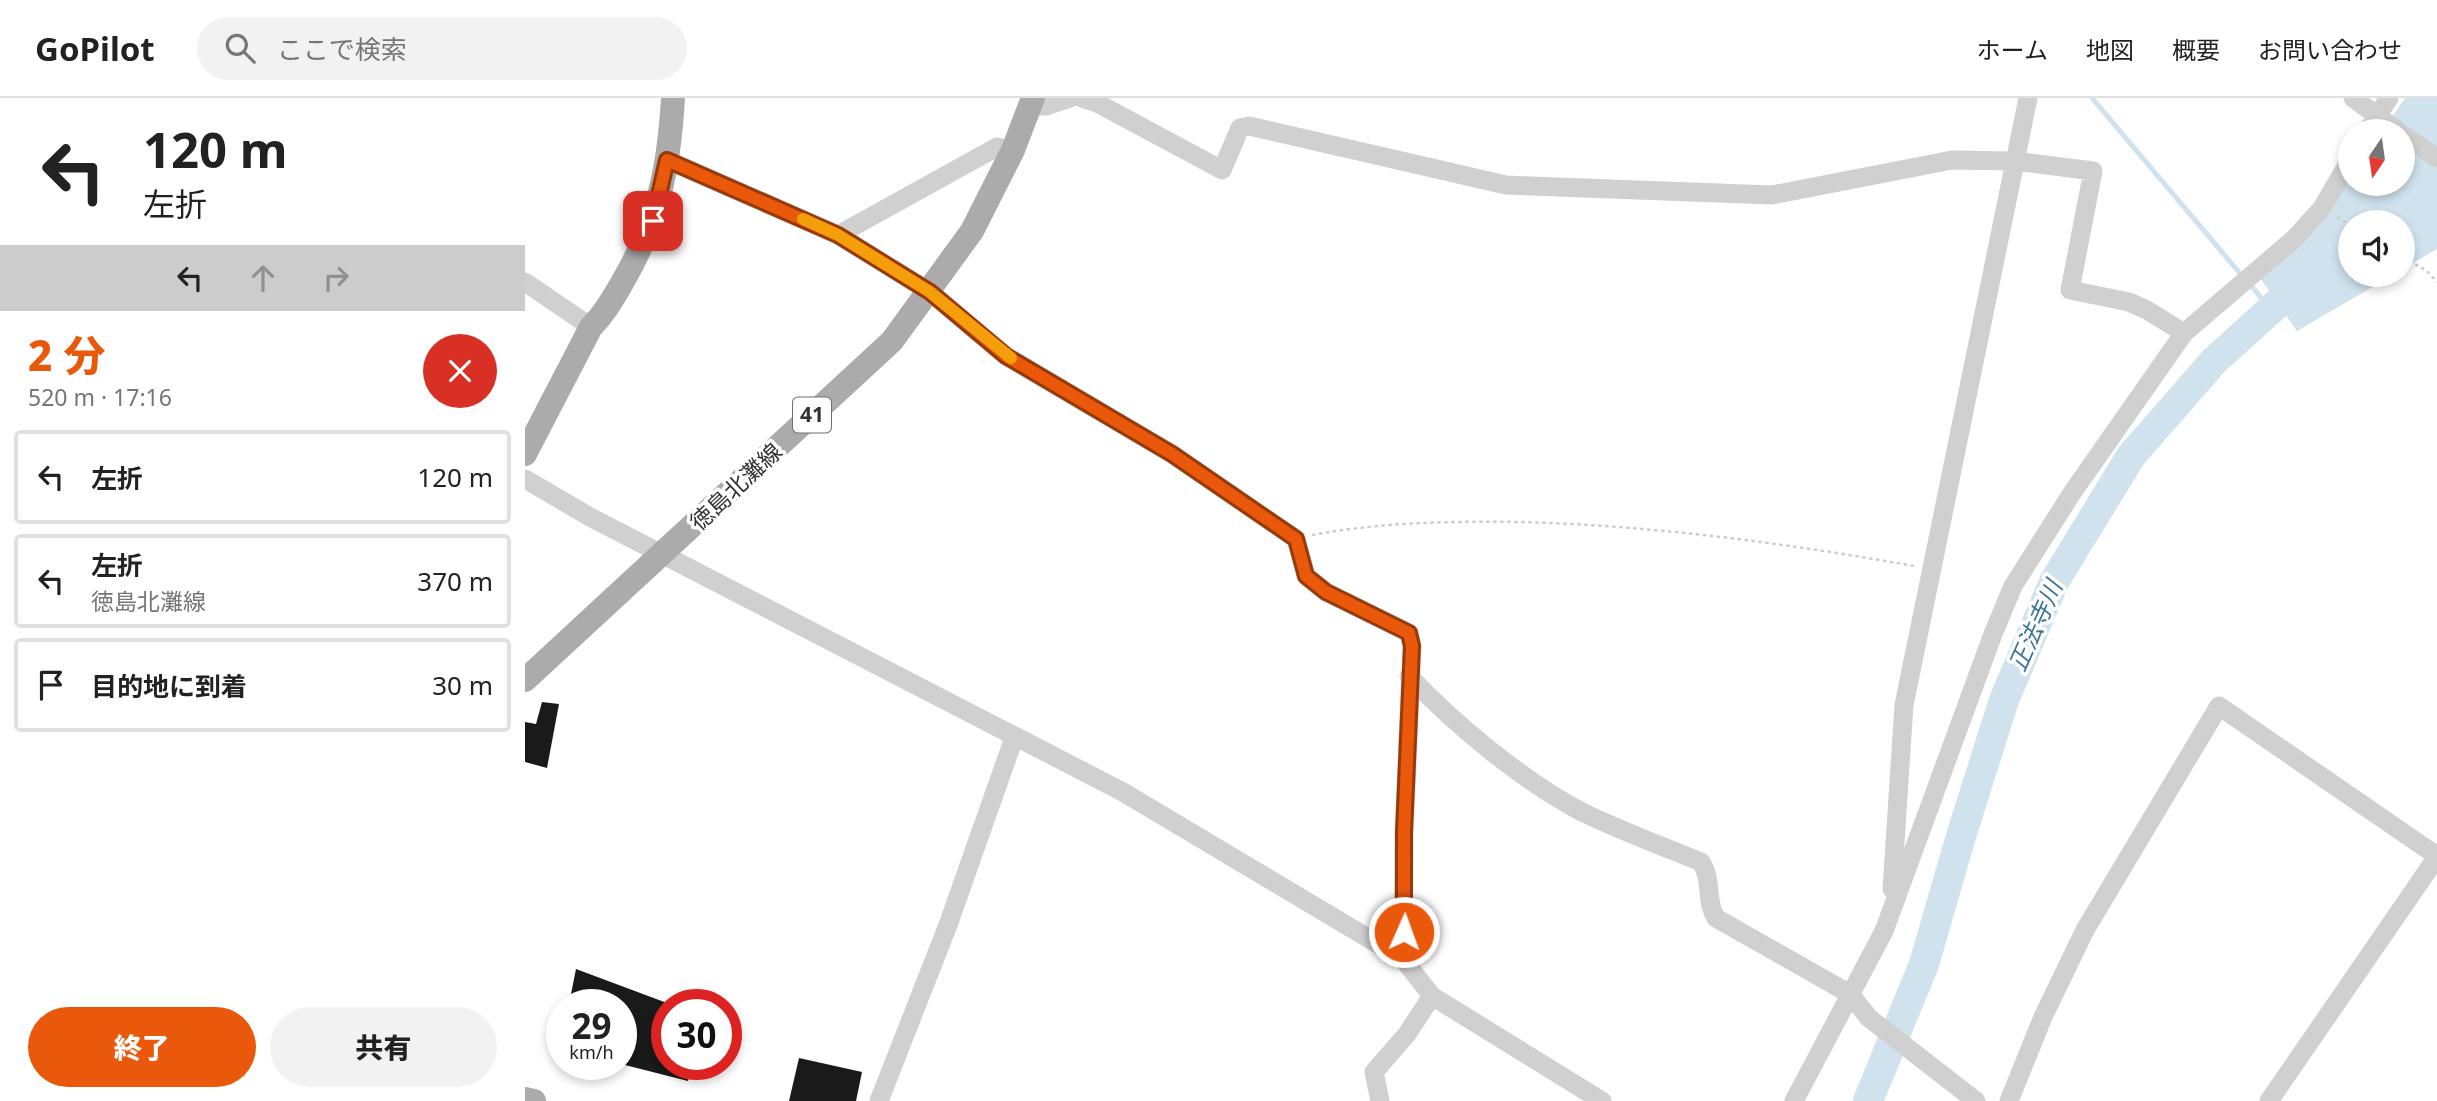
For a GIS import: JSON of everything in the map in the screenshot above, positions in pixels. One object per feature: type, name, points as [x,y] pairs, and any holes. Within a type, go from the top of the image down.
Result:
[{"type":"main road","points":[[525,454],[591,327],[603,315],[632,265],[653,221],[667,160],[673,98]]},
{"type":"main road","name":"徳島北灘線","points":[[525,680],[891,341],[930,292],[972,231],[1013,150],[1031,102]]},
{"type":"main road","points":[[525,1099],[534,1101]]},
{"type":"street","points":[[1031,102],[1046,106],[1070,98]]},
{"type":"street","points":[[1082,98],[1097,103],[1222,170],[1240,128],[1249,126],[1506,185],[1772,195],[1952,160],[2014,161],[2093,171],[2070,290],[2129,302],[2184,333]]},
{"type":"street","points":[[1891,911],[1904,705],[2028,98]]},
{"type":"street","points":[[2353,98],[2376,119]]},
{"type":"street","points":[[2387,119],[2389,98]]},
{"type":"street","points":[[2415,145],[2437,158]]},
{"type":"street","points":[[838,235],[997,147],[1013,150]]},
{"type":"street","points":[[667,160],[838,235],[930,292],[1006,356],[1172,454],[1296,539],[1306,576],[1326,592],[1409,633],[1412,646],[1409,676],[1403,959]]},
{"type":"street","points":[[1794,1101],[1884,931],[2013,586],[2072,493],[2184,333],[2247,281],[2322,208],[2338,181]]},
{"type":"street","points":[[525,282],[591,327]]},
{"type":"street","points":[[525,479],[590,517],[665,553],[1014,738],[1123,792],[1403,959],[1432,996],[1601,1101]]},
{"type":"street","points":[[1409,676],[1435,704],[1529,779],[1582,811],[1701,862],[1708,873],[1711,909],[1716,918],[1850,994],[1869,1018],[1976,1101]]},
{"type":"street","points":[[2009,1101],[2043,1017],[2085,930],[2219,706],[2437,856],[2269,1101]]},
{"type":"street","points":[[879,1101],[948,925],[1014,738]]},
{"type":"street","points":[[1380,1101],[1374,1072],[1407,1034],[1432,996]]},
{"type":"path","points":[[2329,212],[2338,218]]},
{"type":"path","points":[[2415,265],[2427,271],[2437,282]]},
{"type":"path","points":[[1296,539],[1358,527],[1445,520],[1565,523],[1647,528],[1785,545],[1931,569]]},
{"type":"water","points":[[2405,98],[2437,98],[2437,249],[2415,262],[2415,210],[2338,210],[2338,287],[2372,287],[2297,331],[2260,278],[2338,188],[2338,196],[2415,196],[2415,119],[2391,119]]},
{"type":"building","points":[[542,702],[559,704],[547,768],[525,762],[525,722],[536,724]]},
{"type":"building","points":[[576,969],[630,989],[572,989]]},
{"type":"building","points":[[637,992],[651,997],[651,1072],[637,1068]]},
{"type":"building","points":[[799,1058],[862,1072],[856,1101],[789,1101]]},
{"type":"waterway","points":[[2092,98],[2243,277]]},
{"type":"waterway","name":"正法寺川","points":[[1868,1101],[1924,964],[2004,700],[2054,582],[2131,456],[2214,361],[2338,249]]},
{"type":"waterway","points":[[2250,284],[2270,309]]},
{"type":"slow traffic","points":[[803,219],[838,235],[930,292],[1011,358]]},
{"type":"route","points":[[653,221],[667,160],[838,235],[930,292],[1006,356],[1172,454],[1296,539],[1306,576],[1326,592],[1398,625],[1404,632],[1409,633],[1412,646],[1404,832],[1404,932]]}]
